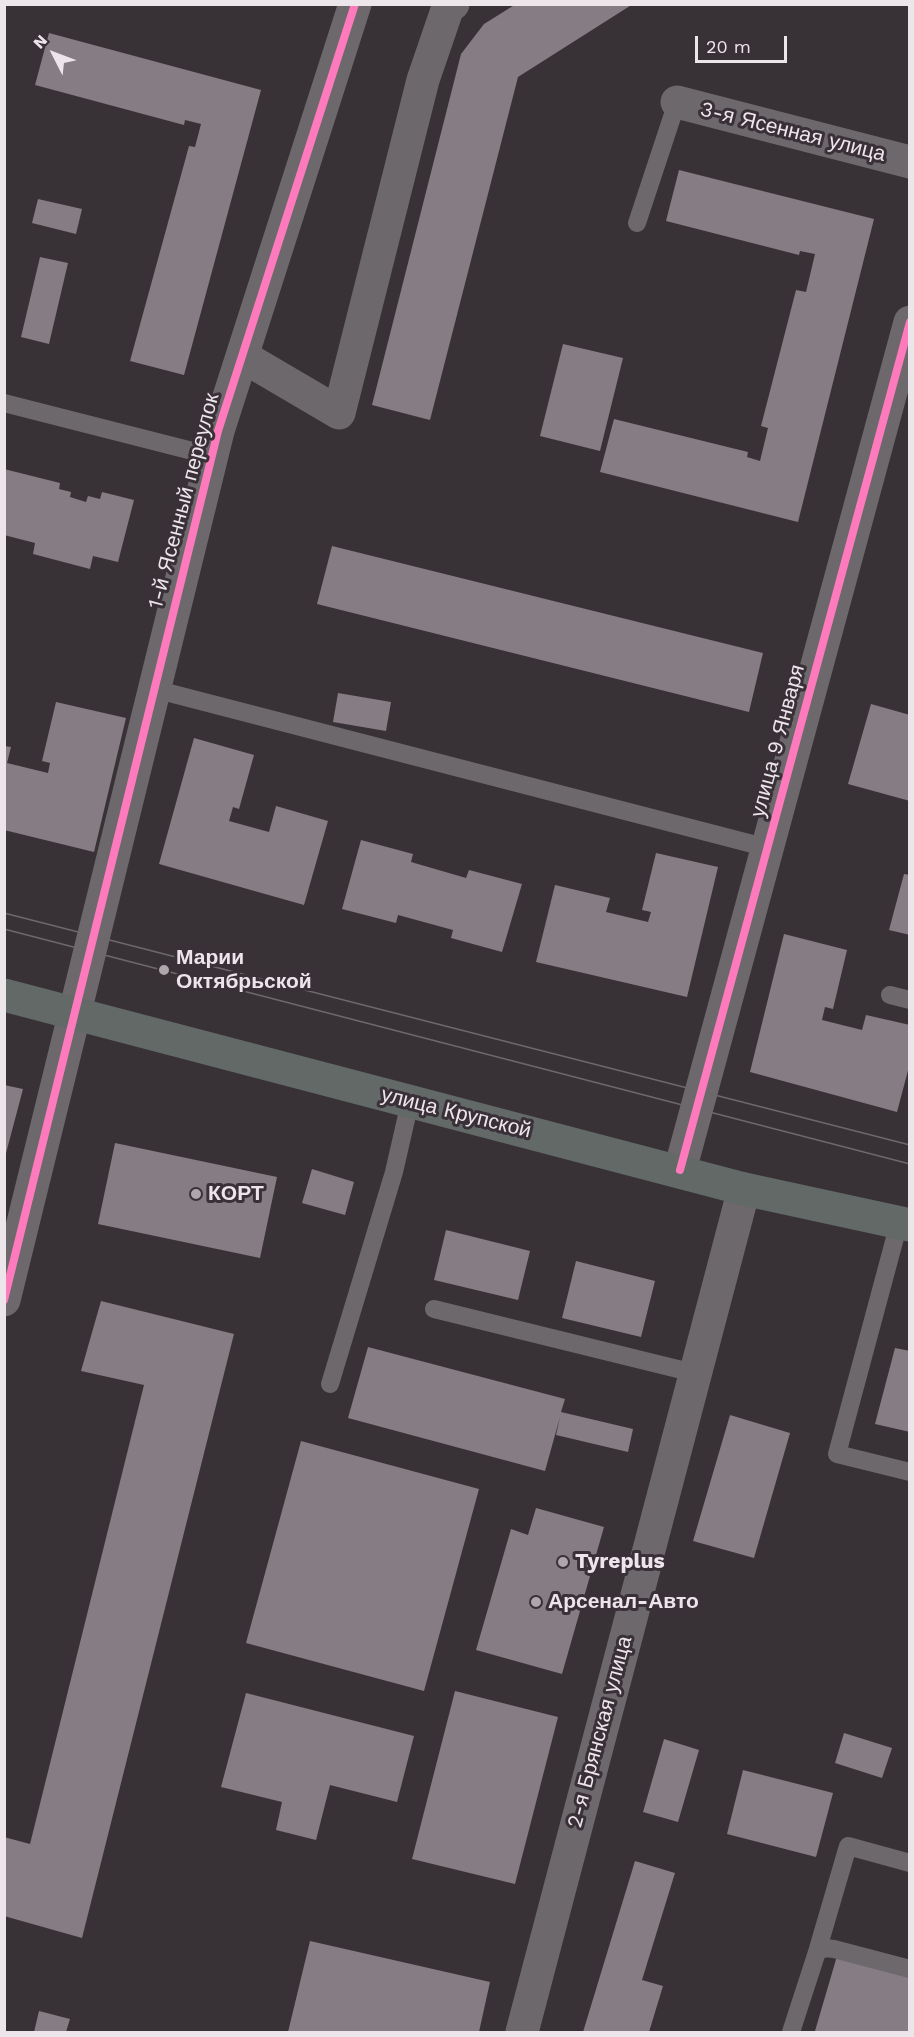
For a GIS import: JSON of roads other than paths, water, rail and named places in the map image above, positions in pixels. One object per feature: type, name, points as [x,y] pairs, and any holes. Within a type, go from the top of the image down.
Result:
[{"type":"main road","name":"улица Крупской","points":[[4,995],[744,1188],[904,1224]]},
{"type":"street","name":"1-й Ясенный переулок","points":[[5,1293],[212,456],[355,4]]},
{"type":"street","points":[[242,356],[339,413],[423,80],[448,7],[453,4]]},
{"type":"street","name":"3-я Ясенная улица","points":[[676,102],[909,162]]},
{"type":"street","name":"улица 9 Января","points":[[680,1170],[909,322]]},
{"type":"street","name":"2-я Брянская улица","points":[[522,2032],[744,1188]]},
{"type":"lane","points":[[637,223],[676,102]]},
{"type":"lane","points":[[4,403],[212,456]]},
{"type":"lane","points":[[154,689],[768,848]]},
{"type":"lane","points":[[890,995],[909,1000]]},
{"type":"lane","points":[[330,1384],[394,1172],[410,1102]]},
{"type":"lane","points":[[904,1224],[837,1454],[909,1473]]},
{"type":"lane","points":[[434,1309],[694,1373]]},
{"type":"lane","points":[[791,2032],[848,1846],[909,1863]]},
{"type":"lane","points":[[817,1952],[825,1948],[834,1949],[909,1969]]},
{"type":"tram line","points":[[4,913],[910,1145]]},
{"type":"tram line","points":[[4,929],[910,1164]]},
{"type":"place","name":"Марии Октябрьской","points":[[164,970]]},
{"type":"place","name":"КОРТ","points":[[196,1194]]},
{"type":"place","name":"Tyreplus","points":[[563,1562]]},
{"type":"place","name":"Арсенал-Авто","points":[[536,1602]]}]
